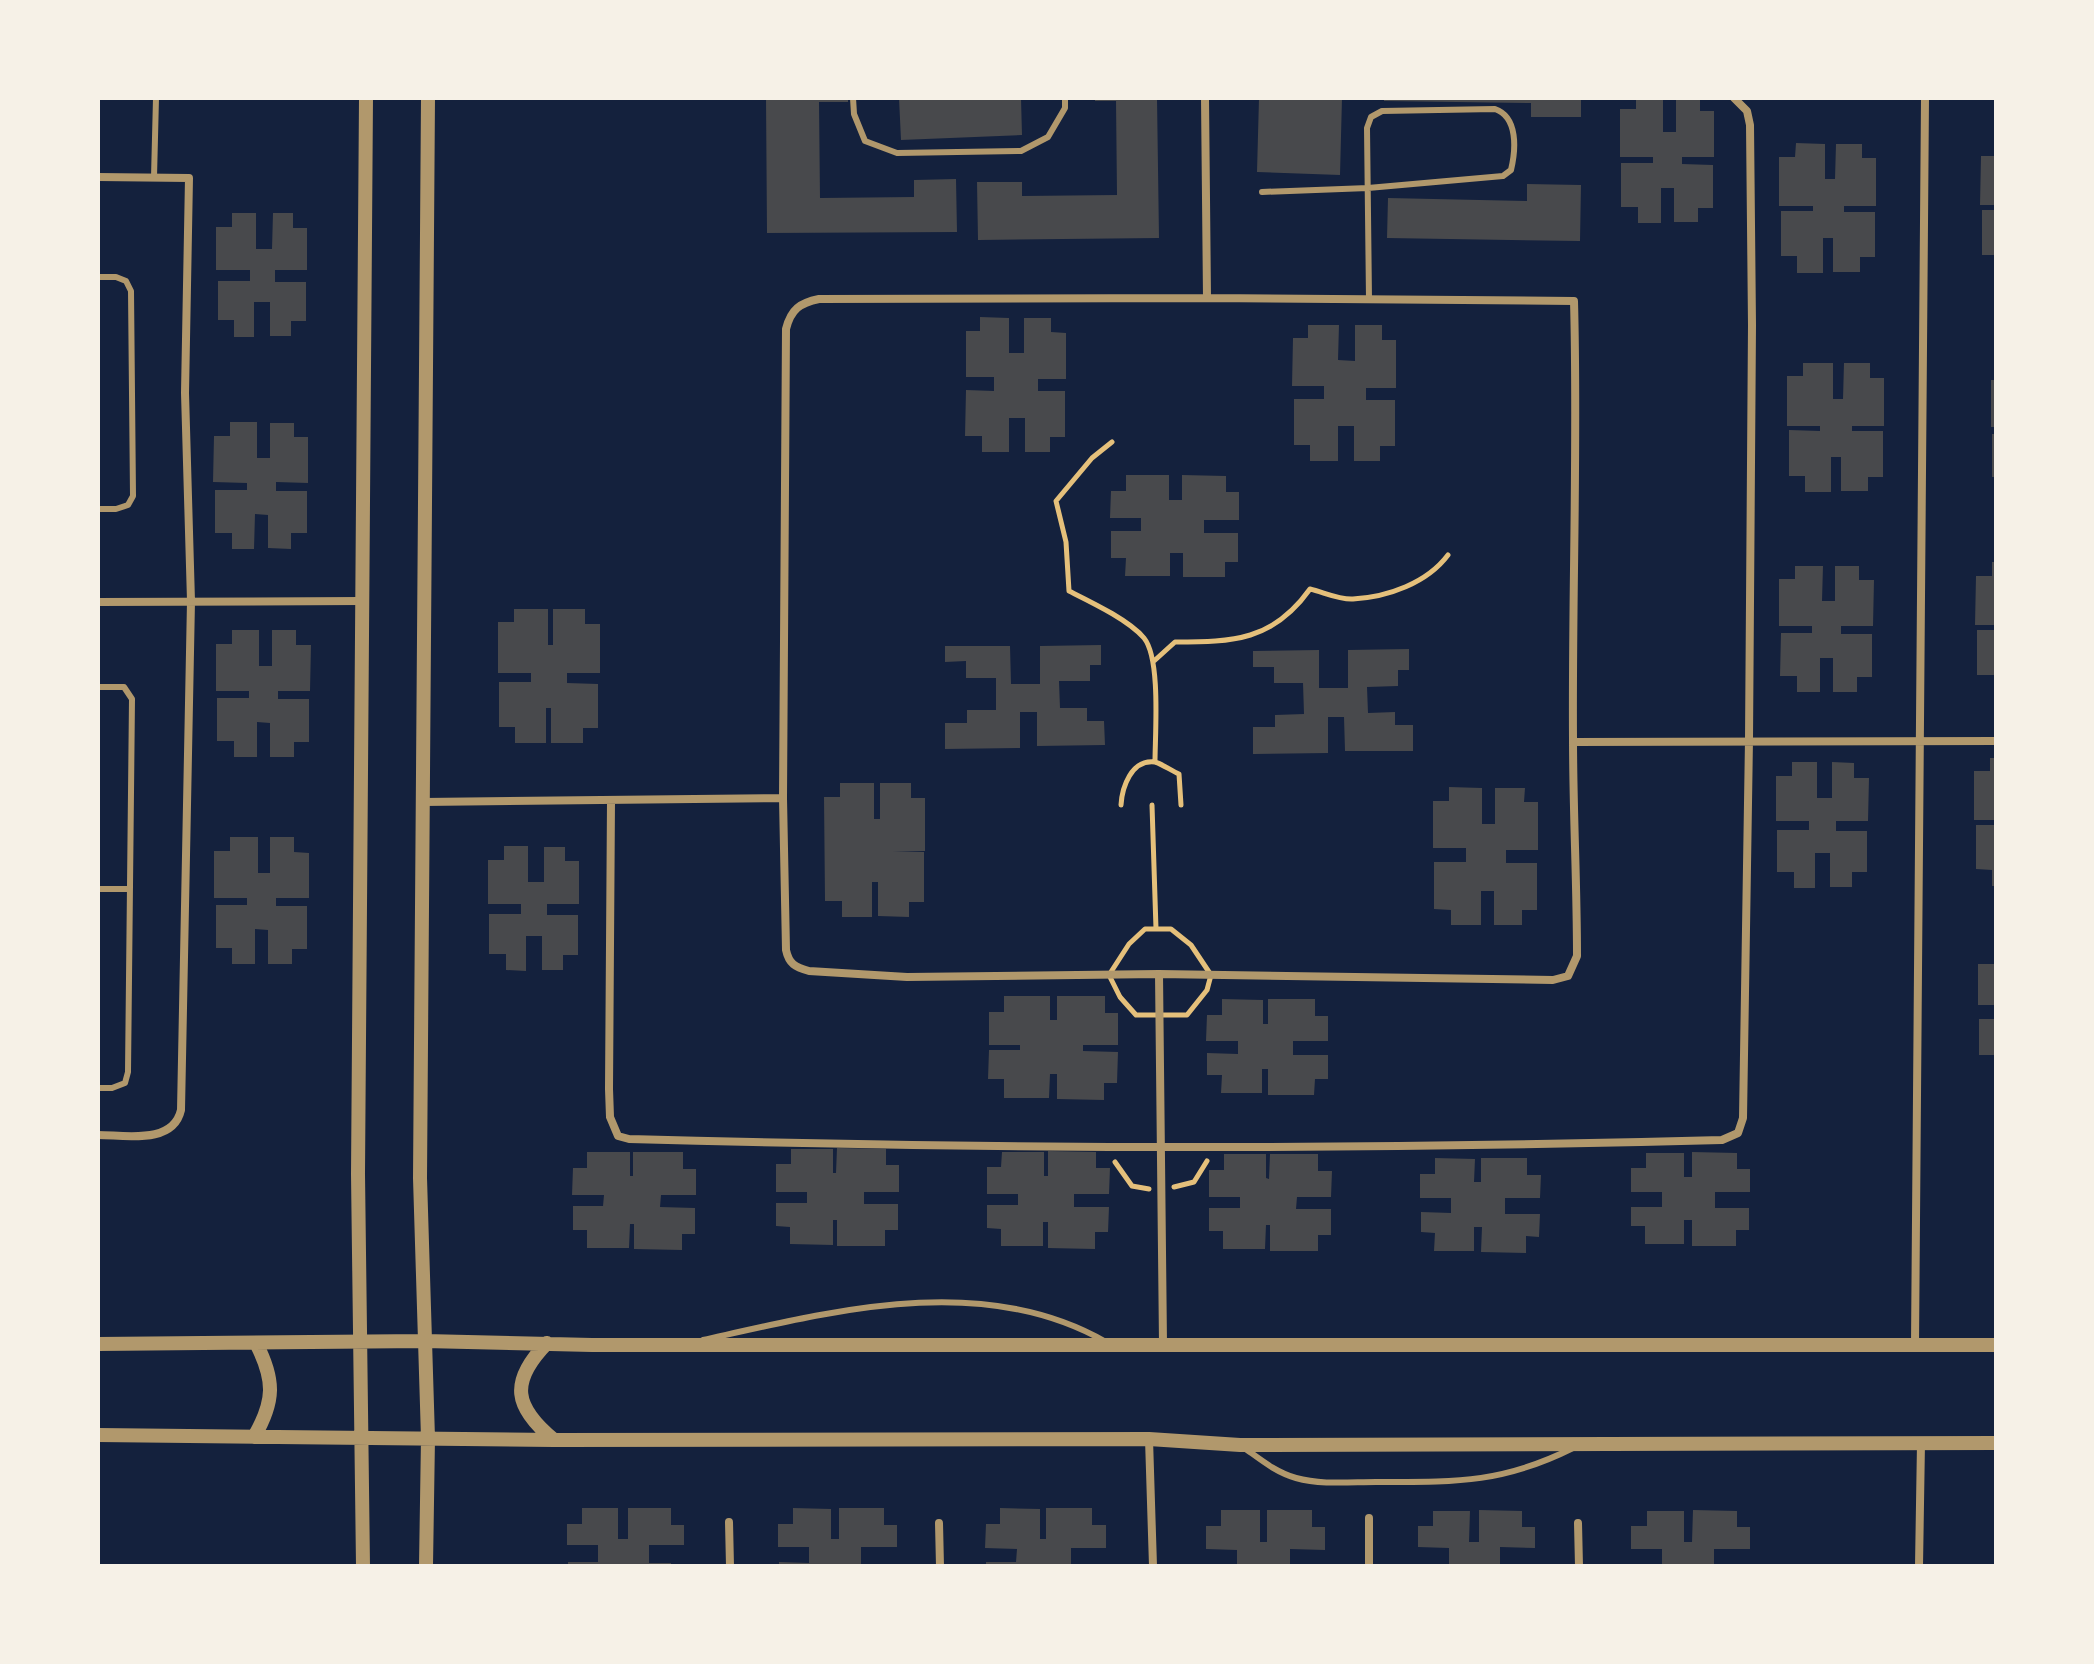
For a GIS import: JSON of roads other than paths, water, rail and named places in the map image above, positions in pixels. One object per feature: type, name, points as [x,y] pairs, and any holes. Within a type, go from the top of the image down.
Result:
[{"type":"street","points":[[363,1566],[358,1174],[366,98]]},
{"type":"street","points":[[426,1566],[428,1438],[420,1178],[428,98]]},
{"type":"street","points":[[1205,98],[1207,298]]},
{"type":"street","points":[[611,801],[609,1089],[610,1117],[618,1136],[629,1139],[733,1142],[1160,1146],[1583,1144],[1722,1140],[1738,1133],[1743,1118],[1752,325],[1750,125],[1747,111],[1734,98]]},
{"type":"street","points":[[1915,1345],[1925,98]]},
{"type":"street","points":[[98,177],[189,178],[185,393],[191,601],[181,1110],[174,1125],[159,1135],[98,1135]]},
{"type":"street","points":[[819,299],[1369,299],[1574,301],[1577,406],[1573,742],[1577,956],[1568,976],[1553,980],[1159,974],[907,977],[809,971],[789,961],[786,950],[783,798],[786,329],[789,316],[796,308],[819,299]]},
{"type":"street","points":[[98,602],[362,601]]},
{"type":"street","points":[[1573,742],[1996,741]]},
{"type":"street","points":[[423,802],[783,798]]},
{"type":"street","points":[[1159,974],[1163,1344]]},
{"type":"street","points":[[98,1344],[425,1341],[1996,1345]]},
{"type":"street","points":[[254,1437],[266,1413],[271,1388],[270,1375],[256,1343]]},
{"type":"street","points":[[547,1343],[532,1358],[521,1398],[523,1409],[554,1440]]},
{"type":"street","points":[[98,1435],[554,1440],[1149,1439],[1240,1445],[1996,1443]]},
{"type":"street","points":[[1149,1439],[1153,1566]]},
{"type":"street","points":[[1919,1566],[1921,1443]]},
{"type":"street","points":[[1369,1518],[1369,1566]]},
{"type":"street","points":[[729,1522],[730,1566]]},
{"type":"street","points":[[939,1523],[940,1566]]},
{"type":"street","points":[[1578,1523],[1579,1566]]},
{"type":"lane","points":[[154,177],[156,98]]},
{"type":"lane","points":[[853,98],[854,114],[865,141],[897,153],[1021,151],[1048,137],[1065,108],[1065,98]]},
{"type":"lane","points":[[1262,192],[1368,188],[1503,176],[1511,170],[1514,157],[1511,120],[1506,112],[1495,109],[1382,111],[1371,117],[1367,128],[1368,188],[1369,299]]},
{"type":"lane","points":[[98,277],[116,277],[126,281],[131,291],[133,496],[128,505],[98,509]]},
{"type":"lane","points":[[98,687],[124,687],[132,699],[128,1072],[125,1083],[112,1088],[98,1088]]},
{"type":"lane","points":[[98,889],[129,889]]},
{"type":"lane","points":[[689,1343],[859,1308],[941,1302],[1026,1309],[1078,1326],[1109,1343]]},
{"type":"lane","points":[[1240,1445],[1275,1470],[1298,1479],[1332,1482],[1463,1482],[1540,1465],[1579,1445]]}]
